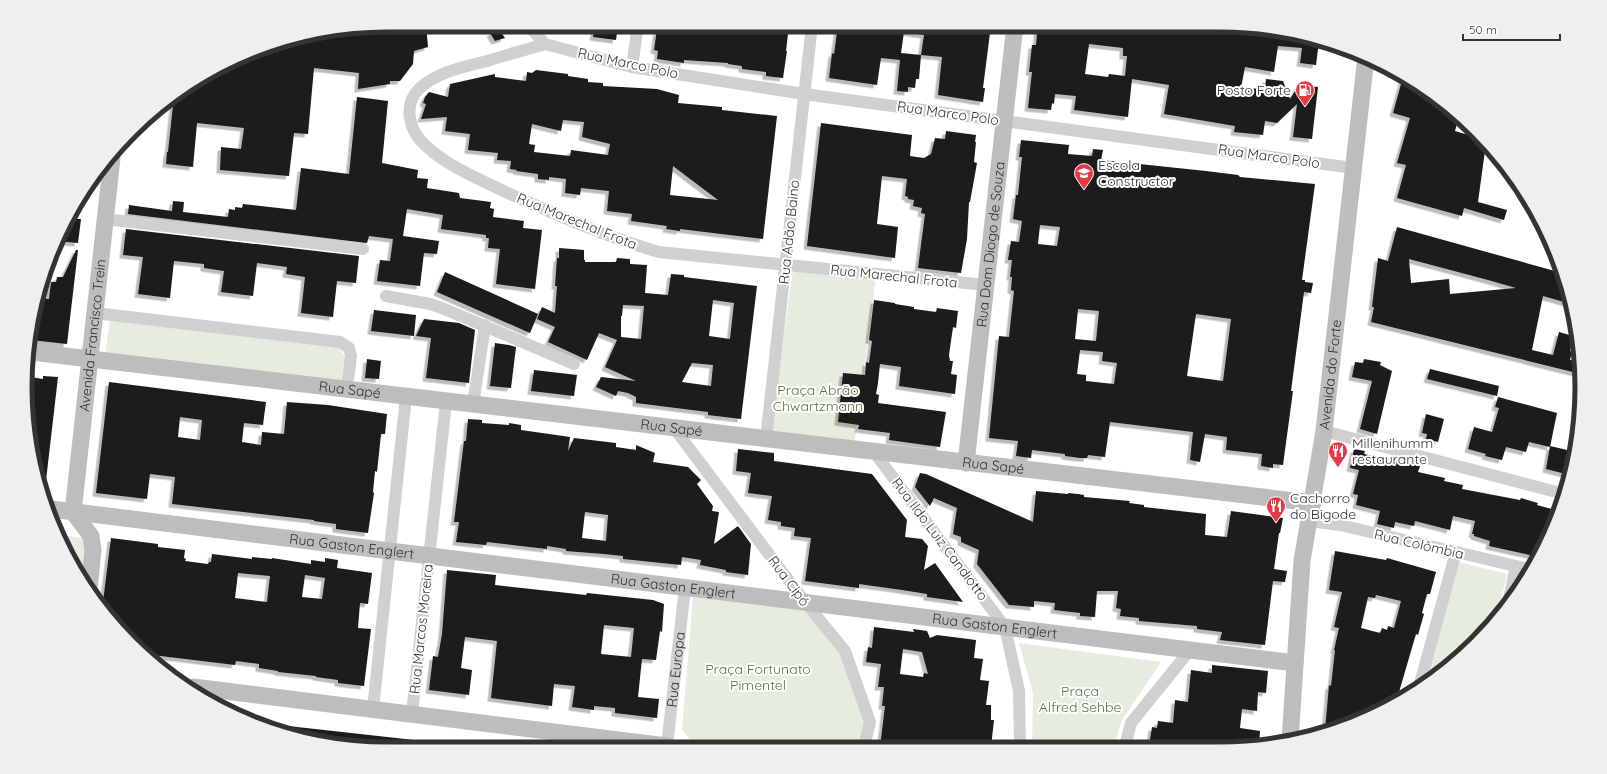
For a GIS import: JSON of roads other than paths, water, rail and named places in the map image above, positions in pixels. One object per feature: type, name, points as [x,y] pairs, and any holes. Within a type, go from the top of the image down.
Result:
[{"type":"street","points":[[534,32],[545,44]]},
{"type":"street","points":[[632,67],[637,32]]},
{"type":"street","name":"Rua Adão Baino","points":[[766,439],[811,32]]},
{"type":"street","name":"Rua Dom Diogo de Souza","points":[[966,463],[1014,32]]},
{"type":"street","name":"Rua Marco Polo","points":[[545,44],[632,67],[804,94],[1353,168]]},
{"type":"street","name":"Rua Marechal Frota","points":[[545,44],[455,70],[431,80],[420,88],[412,98],[409,110],[410,123],[425,146],[467,174],[565,219],[611,237],[659,252],[986,285]]},
{"type":"street","name":"Avenida do Forte","points":[[1290,735],[1302,561],[1324,430],[1365,63]]},
{"type":"street","name":"Avenida Francisco Trein","points":[[73,512],[111,163]]},
{"type":"street","points":[[105,219],[363,249]]},
{"type":"street","points":[[386,296],[430,304],[485,325],[574,364]]},
{"type":"street","points":[[95,313],[340,342],[348,348],[351,356],[347,390]]},
{"type":"street","points":[[473,405],[485,325]]},
{"type":"street","name":"Rua Sapé","points":[[34,352],[1312,503]]},
{"type":"street","points":[[373,709],[406,397]]},
{"type":"street","name":"Rua Marcos Moreira","points":[[412,714],[446,402]]},
{"type":"street","name":"Rua Cipó","points":[[674,428],[805,602],[845,651],[870,722],[865,742]]},
{"type":"street","points":[[1324,430],[1559,493]]},
{"type":"street","name":"Rua Ildo Luiz Candiotto","points":[[874,452],[1005,627]]},
{"type":"street","name":"Rua Gaston Englert","points":[[54,510],[1295,663]]},
{"type":"street","points":[[59,522],[73,512],[90,536],[93,550],[90,581]]},
{"type":"street","name":"Rua Colômbia","points":[[1309,521],[1340,525],[1525,568]]},
{"type":"street","points":[[1420,680],[1456,552]]},
{"type":"street","points":[[1511,590],[1516,566]]},
{"type":"street","name":"Rua Europa","points":[[670,742],[685,588]]},
{"type":"street","points":[[1005,627],[1019,691],[1020,742]]},
{"type":"street","points":[[1126,742],[1131,723],[1190,650]]},
{"type":"street","points":[[212,694],[373,709],[630,742]]},
{"type":"place","name":"Posto Forte","points":[[1305,107]]},
{"type":"place","name":"Escola Constructor","points":[[1084,190]]},
{"type":"place","name":"Millenihumm restaurante","points":[[1338,468]]},
{"type":"place","name":"Cachorro do Bigode","points":[[1276,523]]},
{"type":"park label","name":"Praça Abrão Chwartzmann","points":[[818,398]]},
{"type":"park label","name":"Praça Fortunato Pimentel","points":[[758,678]]},
{"type":"park label","name":"Praça Alfred Sehbe","points":[[1080,700]]}]
